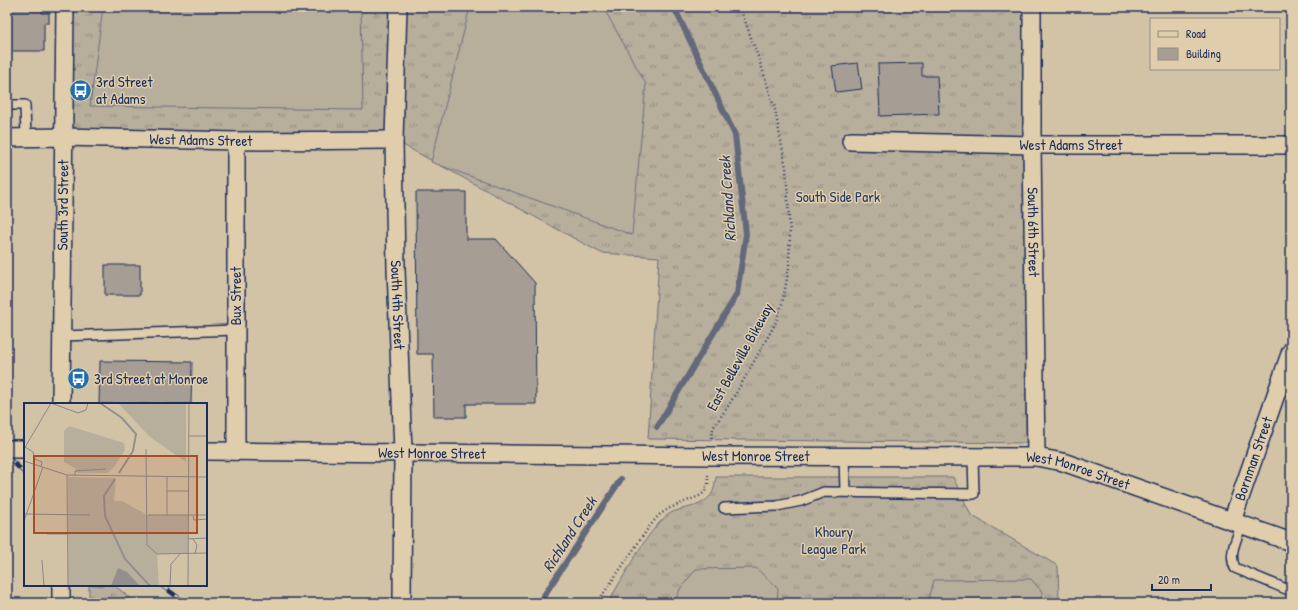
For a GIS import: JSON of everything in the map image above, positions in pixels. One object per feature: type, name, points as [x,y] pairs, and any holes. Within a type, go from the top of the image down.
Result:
[{"type":"street","name":"South 3rd Street","points":[[61,403],[65,7]]},
{"type":"street","name":"South 4th Street","points":[[398,7],[394,140],[396,270],[403,452],[402,603]]},
{"type":"street","name":"South 6th Street","points":[[1032,7],[1032,145],[1036,457]]},
{"type":"street","name":"West Adams Street","points":[[7,138],[63,137],[236,141],[394,140]]},
{"type":"street","name":"Bux Street","points":[[236,141],[236,451]]},
{"type":"street","name":"West Adams Street","points":[[851,141],[1032,145],[1291,145]]},
{"type":"street","name":"Bornman Street","points":[[1237,523],[1291,351]]},
{"type":"street","points":[[7,449],[24,449]]},
{"type":"street","name":"West Monroe Street","points":[[207,451],[710,456],[1036,457],[1063,462],[1291,542]]},
{"type":"street","points":[[62,586],[62,603]]},
{"type":"lane","points":[[7,105],[25,105],[26,138]]},
{"type":"lane","points":[[62,336],[236,330]]},
{"type":"lane","points":[[844,456],[845,491]]},
{"type":"lane","points":[[724,508],[777,506],[801,501],[824,492],[845,491],[974,494],[973,457]]},
{"type":"lane","points":[[1237,523],[1232,554],[1232,563],[1234,568],[1291,591]]},
{"type":"path","name":"East Belleville Bikeway","points":[[597,603],[649,527],[659,515],[670,508],[705,492],[708,484],[713,428],[734,397],[774,324],[782,304],[789,268],[790,235],[786,168],[775,110],[740,7]]},
{"type":"green space","name":"South Side Park","points":[[69,7],[1027,7],[1026,443],[648,439],[659,257],[601,253],[394,140],[71,138]]},
{"type":"green space","points":[[103,7],[361,7],[363,110],[90,106]]},
{"type":"green space","points":[[470,7],[603,7],[646,84],[632,235],[431,162]]},
{"type":"green space","name":"Khoury League Park","points":[[716,477],[953,477],[971,515],[1058,566],[1059,603],[608,603],[644,543],[660,522],[674,511],[697,505],[707,500],[713,491]]},
{"type":"green space","points":[[756,568],[778,589],[777,603],[674,603],[680,589],[696,569]]},
{"type":"green space","points":[[1031,579],[1042,592],[1041,603],[928,603],[934,580]]},
{"type":"green space","points":[[89,586],[115,586],[136,603],[89,603]]},
{"type":"building","points":[[7,7],[42,7],[42,13],[49,13],[49,23],[44,23],[44,51],[7,51]]},
{"type":"building","points":[[858,63],[862,89],[836,92],[832,66]]},
{"type":"building","points":[[922,63],[922,76],[937,76],[939,114],[880,116],[878,64]]},
{"type":"building","points":[[416,192],[466,192],[466,239],[496,239],[535,283],[536,404],[466,404],[466,417],[434,417],[433,354],[417,354]]},
{"type":"building","points":[[105,265],[140,265],[140,295],[105,295]]},
{"type":"building","points":[[100,361],[192,362],[191,403],[99,403]]},
{"type":"waterway","name":"Richland Creek","points":[[657,427],[737,294],[746,234],[735,135],[674,7]]},
{"type":"waterway","name":"Richland Creek","points":[[539,603],[621,479]]},
{"type":"railway","points":[[7,457],[24,472]]},
{"type":"railway","points":[[162,586],[186,603]]},
{"type":"place","name":"3rd Street at Adams","points":[[80,91]]},
{"type":"place","name":"3rd Street at Monroe","points":[[78,379]]}]
